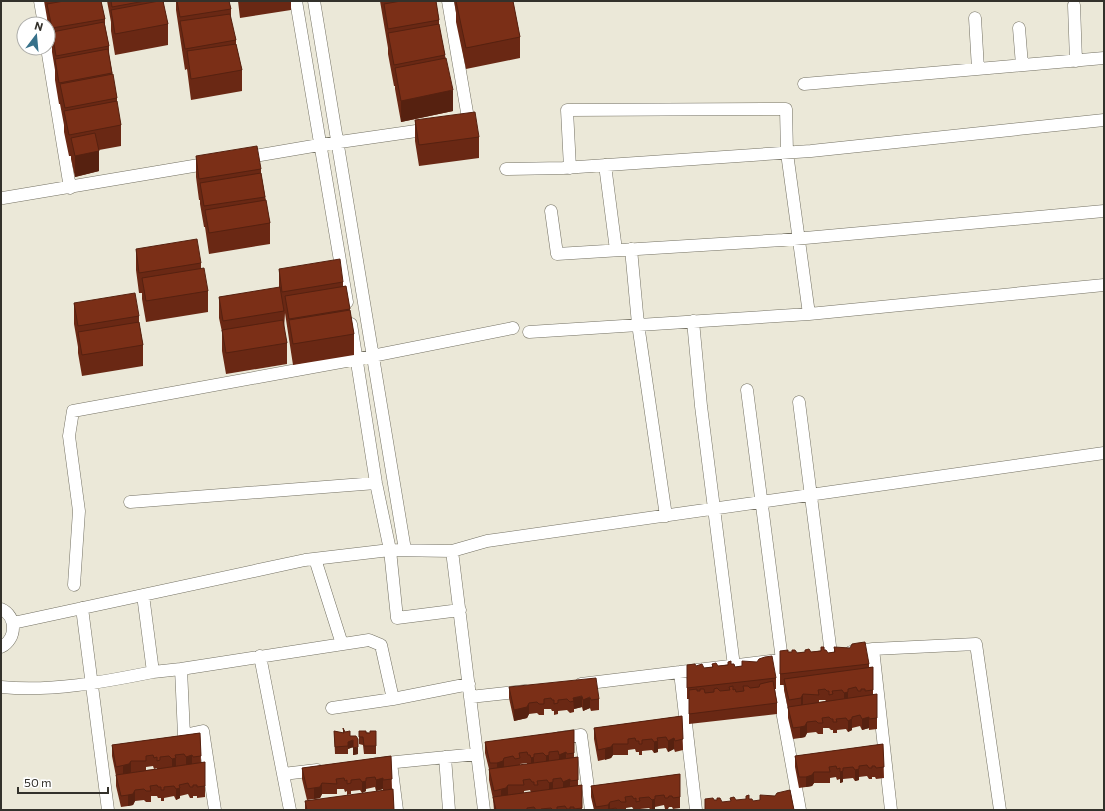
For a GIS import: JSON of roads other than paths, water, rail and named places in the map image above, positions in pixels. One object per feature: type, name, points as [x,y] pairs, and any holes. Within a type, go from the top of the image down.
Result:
[{"type":"street","points":[[40,1],[43,16]]},
{"type":"street","points":[[296,1],[319,145],[357,359],[376,482],[390,550],[398,618],[460,610]]},
{"type":"street","points":[[314,1],[405,550]]},
{"type":"street","points":[[3,198],[70,188],[337,142],[469,124],[448,1]]},
{"type":"street","points":[[1074,5],[1076,61]]},
{"type":"street","points":[[975,18],[978,69]]},
{"type":"street","points":[[1019,28],[1022,65]]},
{"type":"street","points":[[49,56],[70,188]]},
{"type":"street","points":[[804,84],[1104,58]]},
{"type":"street","points":[[570,168],[567,110],[786,109],[786,153],[809,314]]},
{"type":"street","points":[[506,169],[570,168],[786,153],[1104,120]]},
{"type":"street","points":[[605,165],[616,250]]},
{"type":"street","points":[[552,211],[558,254],[797,238],[1104,211]]},
{"type":"street","points":[[631,249],[638,324],[666,516]]},
{"type":"street","points":[[529,332],[809,314],[1104,285]]},
{"type":"street","points":[[693,321],[701,406],[734,666]]},
{"type":"street","points":[[74,584],[79,511],[69,436],[74,411],[357,359],[513,328]]},
{"type":"street","points":[[747,390],[763,503],[778,660],[800,810]]},
{"type":"street","points":[[799,402],[831,654]]},
{"type":"street","points":[[13,623],[315,559],[390,550],[452,551],[487,541],[763,503],[1104,452]]},
{"type":"street","points":[[130,502],[376,482]]},
{"type":"street","points":[[452,551],[484,810]]},
{"type":"street","points":[[315,559],[342,644]]},
{"type":"street","points":[[143,595],[153,672]]},
{"type":"street","points":[[82,608],[108,810]]},
{"type":"street","points":[[1,609],[9,615],[13,623],[13,631],[10,639],[1,647]]},
{"type":"street","points":[[1,687],[21,689],[92,684],[153,672],[369,640],[381,645],[393,699]]},
{"type":"street","points":[[571,685],[873,649],[976,644],[1000,810]]},
{"type":"street","points":[[873,649],[891,810]]},
{"type":"street","points":[[260,656],[290,810]]},
{"type":"street","points":[[181,669],[184,735],[203,731],[215,810]]},
{"type":"street","points":[[680,672],[696,810]]},
{"type":"street","points":[[332,708],[393,699],[469,684]]},
{"type":"street","points":[[470,697],[540,689]]},
{"type":"street","points":[[543,740],[581,735],[591,810]]},
{"type":"street","points":[[360,766],[445,757],[477,751],[491,746]]},
{"type":"street","points":[[445,757],[449,810]]},
{"type":"street","points":[[391,763],[397,810]]},
{"type":"street","points":[[283,774],[329,769]]}]
